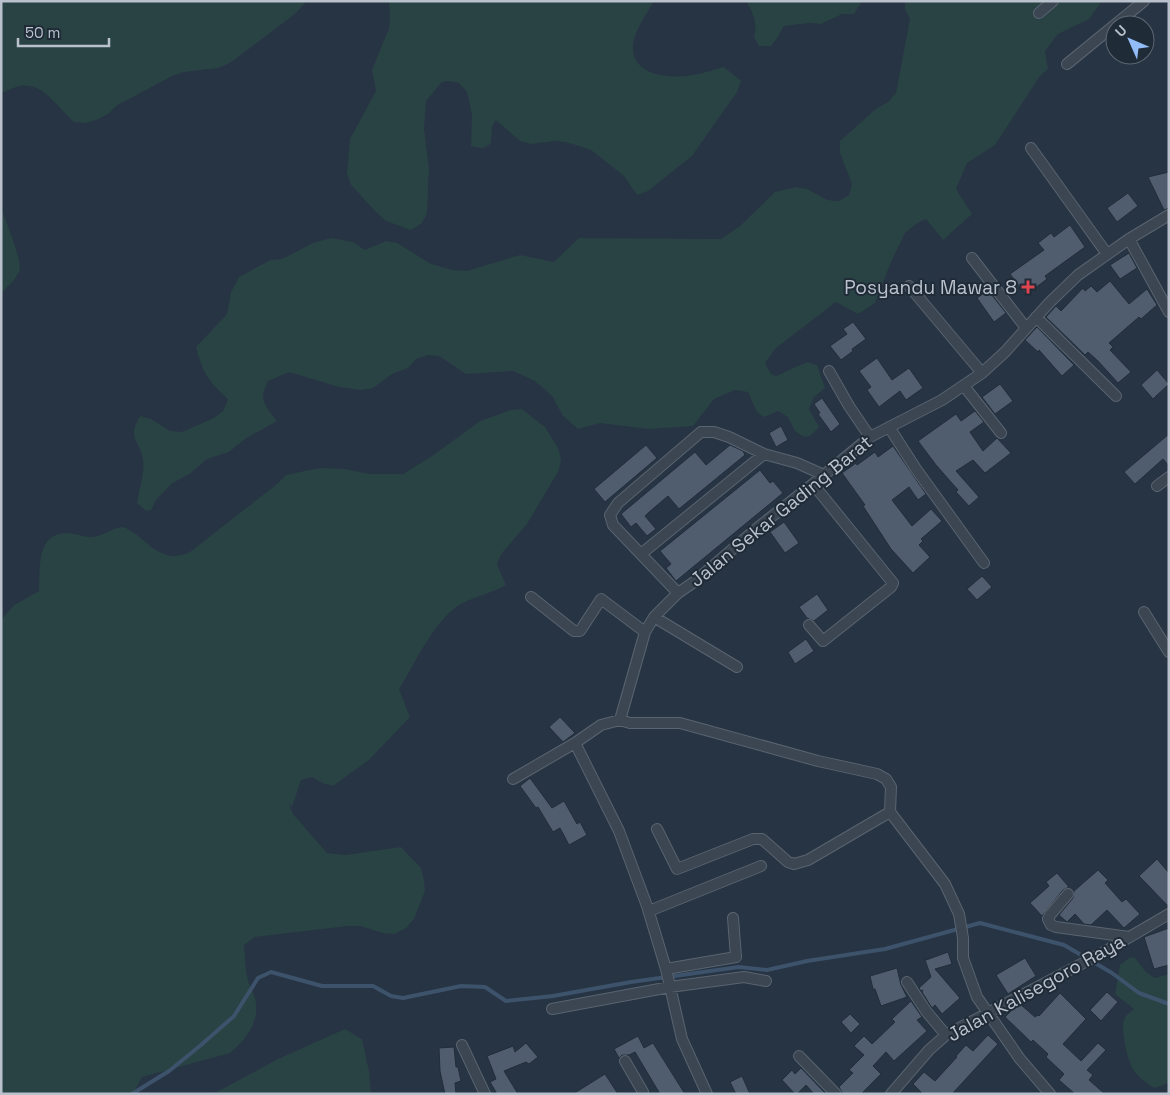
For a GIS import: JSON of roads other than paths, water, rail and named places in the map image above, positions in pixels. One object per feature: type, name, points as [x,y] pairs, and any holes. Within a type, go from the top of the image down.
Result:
[{"type":"street","points":[[1039,13],[1053,1]]},
{"type":"street","points":[[1067,64],[1144,1]]},
{"type":"street","points":[[1031,148],[1106,254]]},
{"type":"street","name":"Jalan Sekar Gading Barat","points":[[620,720],[645,632],[654,617],[678,593],[694,582],[870,437],[942,400],[982,373],[1005,352],[1036,317],[1078,275],[1106,254],[1169,215]]},
{"type":"street","points":[[1129,239],[1169,312]]},
{"type":"street","points":[[972,258],[1026,328]]},
{"type":"street","points":[[909,286],[982,373]]},
{"type":"street","points":[[1036,317],[1116,396]]},
{"type":"street","points":[[830,371],[849,406],[870,437]]},
{"type":"street","points":[[964,386],[1001,433]]},
{"type":"street","points":[[889,427],[916,469],[984,563]]},
{"type":"street","points":[[678,593],[613,525],[610,515],[618,503],[701,432],[711,432],[729,437],[764,454],[797,463],[824,475]]},
{"type":"street","points":[[641,554],[764,454]]},
{"type":"street","points":[[1157,486],[1169,478]]},
{"type":"street","points":[[809,624],[823,641],[891,587],[893,583],[813,484]]},
{"type":"street","points":[[531,597],[574,632],[580,631],[601,600],[645,632]]},
{"type":"street","points":[[1144,612],[1169,652]]},
{"type":"street","points":[[654,617],[737,667]]},
{"type":"street","points":[[513,779],[575,743],[601,725],[620,720],[646,724],[680,723],[818,761],[877,774],[886,779],[891,787],[890,812],[942,880],[959,914],[963,938],[963,958],[977,997],[1020,1059],[1050,1094]]},
{"type":"street","points":[[575,743],[619,831],[649,911],[682,1039],[707,1094]]},
{"type":"street","points":[[657,828],[677,869],[753,839],[762,839],[788,862],[794,864],[808,860],[890,812]]},
{"type":"street","points":[[649,911],[761,866]]},
{"type":"street","points":[[1068,894],[1050,916],[1048,920],[1051,924],[1056,927],[1129,937]]},
{"type":"street","name":"Jalan Kalisegoro Raya","points":[[891,1094],[929,1050],[946,1035],[1104,952],[1169,914]]},
{"type":"street","points":[[666,971],[736,957],[733,918]]},
{"type":"street","points":[[552,1009],[670,987],[744,977],[766,980]]},
{"type":"street","points":[[907,982],[926,1011],[946,1035]]},
{"type":"street","points":[[462,1045],[485,1094]]},
{"type":"street","points":[[799,1056],[836,1094]]},
{"type":"street","points":[[625,1061],[642,1093]]},
{"type":"waterway","points":[[132,1094],[169,1071],[201,1045],[234,1016],[258,978],[271,972],[322,986],[373,986],[391,996],[403,998],[461,986],[485,987],[506,1001],[553,996],[631,982],[739,967],[767,970],[807,961],[885,949],[980,923],[1064,945],[1112,973],[1139,993],[1169,1004]]},
{"type":"place","name":"Posyandu Mawar 8","points":[[1028,287]]}]
